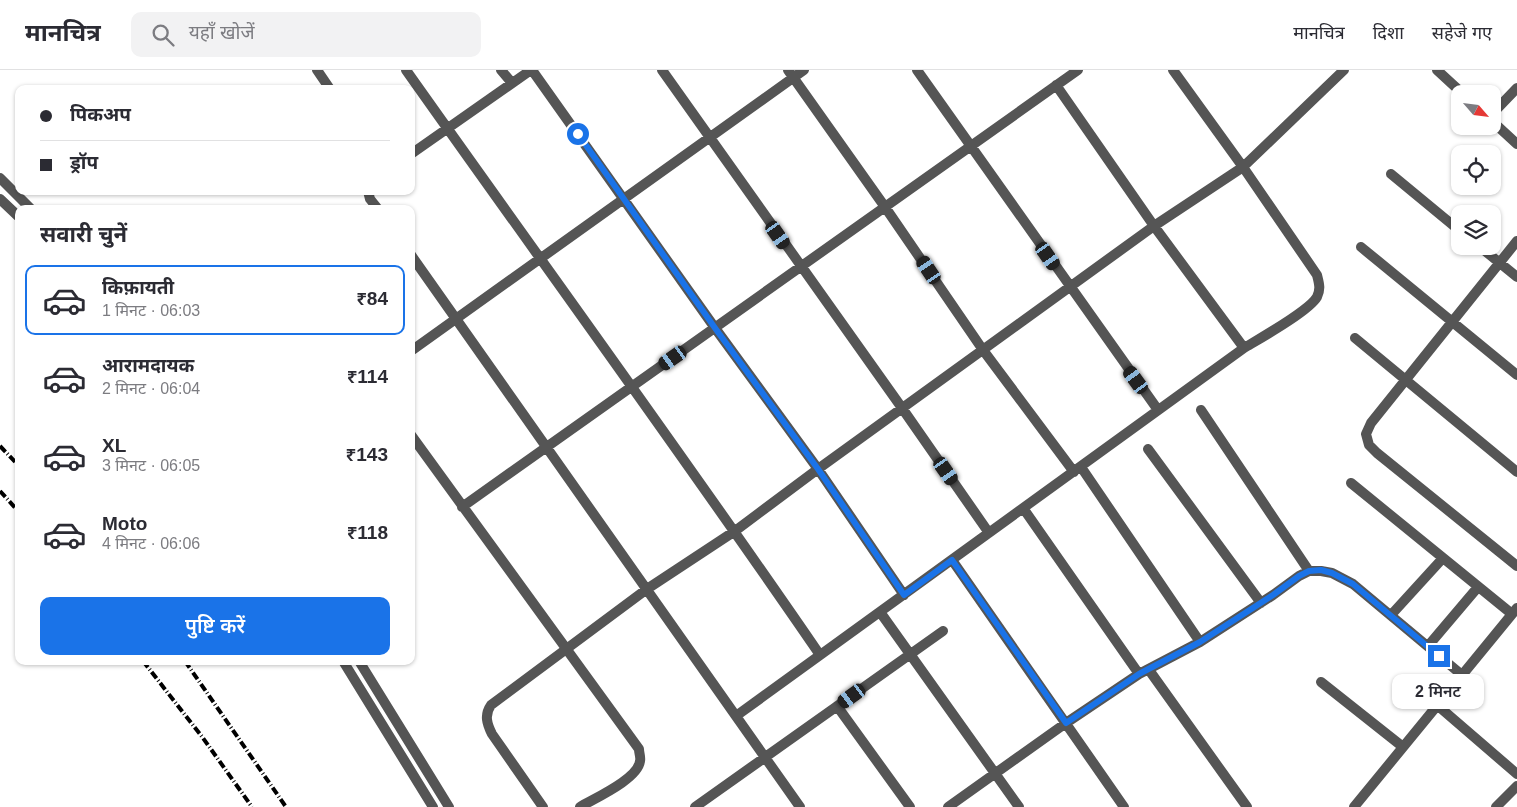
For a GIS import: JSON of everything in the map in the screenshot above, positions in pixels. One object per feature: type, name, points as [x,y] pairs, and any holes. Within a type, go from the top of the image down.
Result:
[{"type":"street","points":[[317,70],[327,85]]},
{"type":"street","points":[[406,70],[735,531],[820,655]]},
{"type":"street","points":[[501,70],[512,83]]},
{"type":"street","points":[[415,151],[531,70],[818,469],[904,595]]},
{"type":"street","points":[[662,70],[989,533]]},
{"type":"street","points":[[415,348],[709,138],[790,74],[804,70]]},
{"type":"street","points":[[917,70],[1158,410]]},
{"type":"street","points":[[462,507],[1078,70]]},
{"type":"street","points":[[736,716],[1244,348],[1305,309],[1316,298],[1320,288],[1317,275],[1243,167],[1173,70]]},
{"type":"street","points":[[543,807],[492,734],[486,717],[487,710],[491,705],[647,589],[735,531],[1154,226],[1243,167],[1344,70]]},
{"type":"street","points":[[1437,70],[1453,85]]},
{"type":"street","points":[[790,74],[885,207],[983,350],[1077,469],[1200,642]]},
{"type":"street","points":[[1056,85],[1154,226],[1244,348]]},
{"type":"street","points":[[1501,105],[1517,88]]},
{"type":"street","points":[[1501,129],[1517,144]]},
{"type":"street","points":[[1391,174],[1451,224]]},
{"type":"street","points":[[0,178],[15,193]]},
{"type":"street","points":[[18,195],[28,205]]},
{"type":"street","points":[[0,199],[15,213]]},
{"type":"street","points":[[1517,241],[1371,423],[1366,434],[1369,445],[1377,453],[1517,566]]},
{"type":"street","points":[[1360,247],[1452,322],[1515,369]]},
{"type":"street","points":[[1490,255],[1517,278]]},
{"type":"street","points":[[415,269],[456,319],[800,807]]},
{"type":"street","points":[[1355,338],[1517,472]]},
{"type":"street","points":[[1201,410],[1309,571]]},
{"type":"street","points":[[415,441],[639,749],[641,760],[638,768],[631,776],[580,807]]},
{"type":"street","points":[[1148,449],[1261,603]]},
{"type":"street","points":[[1351,483],[1478,587],[1514,611],[1354,807]]},
{"type":"street","points":[[1023,508],[1247,807]]},
{"type":"street","points":[[1391,616],[1442,558]]},
{"type":"street","points":[[952,560],[1124,807]]},
{"type":"street","points":[[948,807],[1066,723],[1144,672],[1200,642],[1309,571],[1321,570],[1344,578],[1353,584],[1462,675]]},
{"type":"street","points":[[1428,646],[1478,587]]},
{"type":"street","points":[[880,612],[1019,807]]},
{"type":"street","points":[[695,807],[943,631]]},
{"type":"street","points":[[345,665],[433,807]]},
{"type":"street","points":[[361,665],[449,807]]},
{"type":"street","points":[[1321,682],[1403,747]]},
{"type":"street","points":[[837,706],[910,807]]},
{"type":"street","points":[[1437,706],[1517,774]]},
{"type":"street","points":[[1496,807],[1517,786]]},
{"type":"railway","points":[[0,446],[15,462]]},
{"type":"railway","points":[[0,491],[15,508]]},
{"type":"railway","points":[[146,665],[203,738],[252,807]]},
{"type":"railway","points":[[188,665],[286,807]]},
{"type":"route","points":[[578,134],[715,328],[818,469],[904,595],[952,560],[1066,723],[1139,674],[1200,642],[1309,571],[1321,570],[1344,578],[1439,656]]}]
